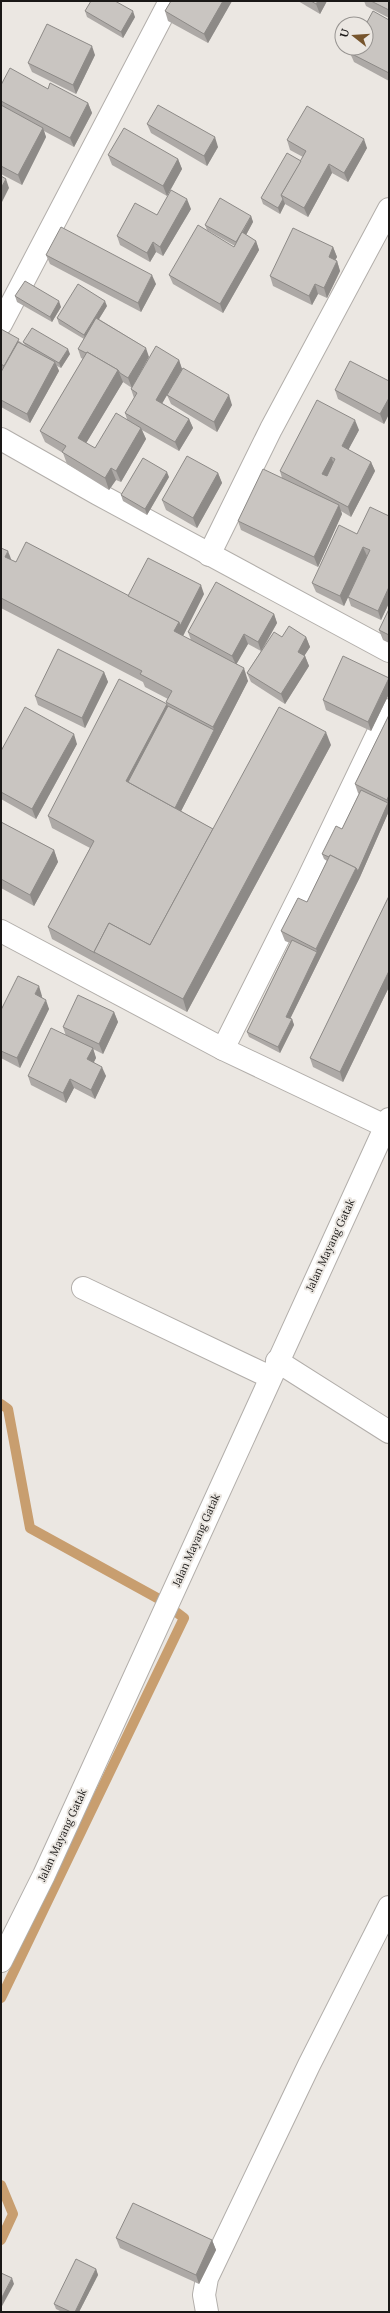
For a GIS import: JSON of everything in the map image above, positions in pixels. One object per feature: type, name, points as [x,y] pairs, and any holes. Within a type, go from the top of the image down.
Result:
[{"type":"street","points":[[1,324],[170,1]]},
{"type":"street","points":[[209,555],[272,429],[389,209]]},
{"type":"street","points":[[1,439],[209,555],[389,651]]},
{"type":"street","points":[[223,1049],[389,710]]},
{"type":"street","points":[[1,931],[223,1049],[387,1122]]},
{"type":"street","name":"Jalan Mayang Gatak","points":[[1,1961],[44,1874],[151,1642],[273,1369],[387,1122]]},
{"type":"street","points":[[83,1288],[273,1369],[389,1432]]},
{"type":"street","points":[[207,2312],[204,2295],[207,2278],[309,2065],[389,1907]]},
{"type":"building","points":[[91,1],[115,1],[133,11],[121,32],[85,11]]},
{"type":"building","points":[[171,1],[223,1],[204,34],[165,11]]},
{"type":"building","points":[[311,1],[318,1],[316,4]]},
{"type":"building","points":[[371,1],[389,1],[389,10]]},
{"type":"building","points":[[373,11],[389,20],[389,73],[356,56],[374,56],[374,16],[370,16]]},
{"type":"building","points":[[47,24],[92,46],[73,85],[28,63]]},
{"type":"building","points":[[10,68],[48,89],[50,83],[88,103],[70,138],[1,101],[1,85]]},
{"type":"building","points":[[1,105],[43,128],[18,175],[1,166]]},
{"type":"building","points":[[158,105],[215,137],[204,156],[147,124]]},
{"type":"building","points":[[307,106],[364,139],[344,173],[329,164],[304,208],[281,195],[306,151],[287,140]]},
{"type":"building","points":[[124,128],[178,159],[163,186],[108,155]]},
{"type":"building","points":[[287,153],[301,161],[281,195],[283,199],[278,208],[261,198]]},
{"type":"building","points":[[1,176],[6,179],[1,188]]},
{"type":"building","points":[[171,190],[187,199],[160,247],[153,242],[147,253],[117,236],[135,203],[157,215]]},
{"type":"building","points":[[220,198],[251,216],[236,242],[205,225]]},
{"type":"building","points":[[198,225],[234,247],[242,232],[256,241],[220,304],[169,275]]},
{"type":"building","points":[[61,227],[152,275],[138,303],[46,255]]},
{"type":"building","points":[[293,228],[333,247],[329,257],[337,261],[324,288],[315,284],[309,296],[270,276]]},
{"type":"building","points":[[25,281],[59,301],[50,317],[15,296]]},
{"type":"building","points":[[78,284],[105,301],[84,335],[57,318]]},
{"type":"building","points":[[96,318],[146,348],[128,378],[118,370],[87,352],[86,353],[78,349]]},
{"type":"building","points":[[32,328],[68,349],[59,363],[23,342]]},
{"type":"building","points":[[1,329],[19,339],[4,366],[1,364]]},
{"type":"building","points":[[18,342],[55,362],[27,414],[1,400],[1,372]]},
{"type":"building","points":[[156,346],[179,360],[156,400],[189,419],[175,442],[125,413],[137,393],[131,389]]},
{"type":"building","points":[[87,352],[118,370],[78,438],[95,448],[116,413],[141,428],[116,471],[111,468],[105,478],[62,452],[66,446],[40,431]]},
{"type":"building","points":[[350,361],[389,381],[389,398],[380,414],[335,390]]},
{"type":"building","points":[[183,368],[229,395],[214,422],[167,395]]},
{"type":"building","points":[[317,400],[355,420],[342,446],[371,462],[348,507],[280,471]],"holes":[[[331,457],[335,459],[327,476],[322,474]]]},
{"type":"building","points":[[187,456],[218,473],[193,518],[162,500]]},
{"type":"building","points":[[143,458],[167,472],[145,509],[121,495]]},
{"type":"building","points":[[263,469],[339,505],[314,557],[238,521]]},
{"type":"building","points":[[370,507],[389,516],[389,587],[378,611],[348,597],[370,550],[363,547],[340,596],[312,583],[339,525],[357,534]]},
{"type":"building","points":[[26,542],[179,622],[174,631],[244,668],[213,727],[166,702],[172,691],[140,674],[142,671],[1,598],[1,548],[8,551],[5,557],[16,562]]},
{"type":"building","points":[[148,558],[201,585],[180,626],[179,622],[128,596]]},
{"type":"building","points":[[216,582],[274,614],[258,642],[244,634],[232,656],[188,632]]},
{"type":"building","points":[[389,609],[389,635],[379,630]]},
{"type":"building","points":[[289,626],[306,637],[298,652],[305,656],[281,694],[247,673],[274,632],[282,637]]},
{"type":"building","points":[[58,649],[104,672],[82,718],[35,696]]},
{"type":"building","points":[[343,656],[389,678],[368,722],[323,700]]},
{"type":"building","points":[[119,679],[167,704],[126,781],[213,829],[150,945],[109,923],[94,952],[95,953],[48,927],[94,841],[48,816]]},
{"type":"building","points":[[168,706],[214,730],[175,808],[128,782]]},
{"type":"building","points":[[25,707],[74,734],[32,809],[1,792],[1,751]]},
{"type":"building","points":[[279,707],[326,732],[183,999],[94,952],[109,923],[150,945]]},
{"type":"building","points":[[389,715],[389,795],[387,800],[355,784]]},
{"type":"building","points":[[361,790],[388,803],[358,871],[356,868],[330,855],[329,857],[322,854],[336,826],[342,829]]},
{"type":"building","points":[[1,822],[54,850],[30,895],[1,879]]},
{"type":"building","points":[[330,855],[356,868],[316,949],[281,931],[298,898],[307,902]]},
{"type":"building","points":[[389,896],[389,971],[340,1072],[310,1058]]},
{"type":"building","points":[[292,940],[317,952],[286,1017],[292,1019],[278,1047],[247,1032]]},
{"type":"building","points":[[18,976],[39,986],[35,994],[46,1000],[17,1058],[1,1051],[1,1010]]},
{"type":"building","points":[[78,995],[114,1012],[99,1044],[63,1027]]},
{"type":"building","points":[[51,1028],[93,1048],[87,1059],[102,1067],[91,1090],[70,1079],[63,1093],[28,1076]]},
{"type":"building","points":[[133,2203],[212,2240],[196,2275],[116,2238]]},
{"type":"building","points":[[76,2259],[96,2269],[75,2312],[71,2312],[54,2304]]},
{"type":"building","points":[[1,2273],[12,2278],[1,2299]]},
{"type":"waterway","points":[[1,1404],[8,1409],[30,1528],[159,1599],[184,1618],[1,1998]]},
{"type":"waterway","points":[[1,2185],[13,2214],[1,2240]]}]
